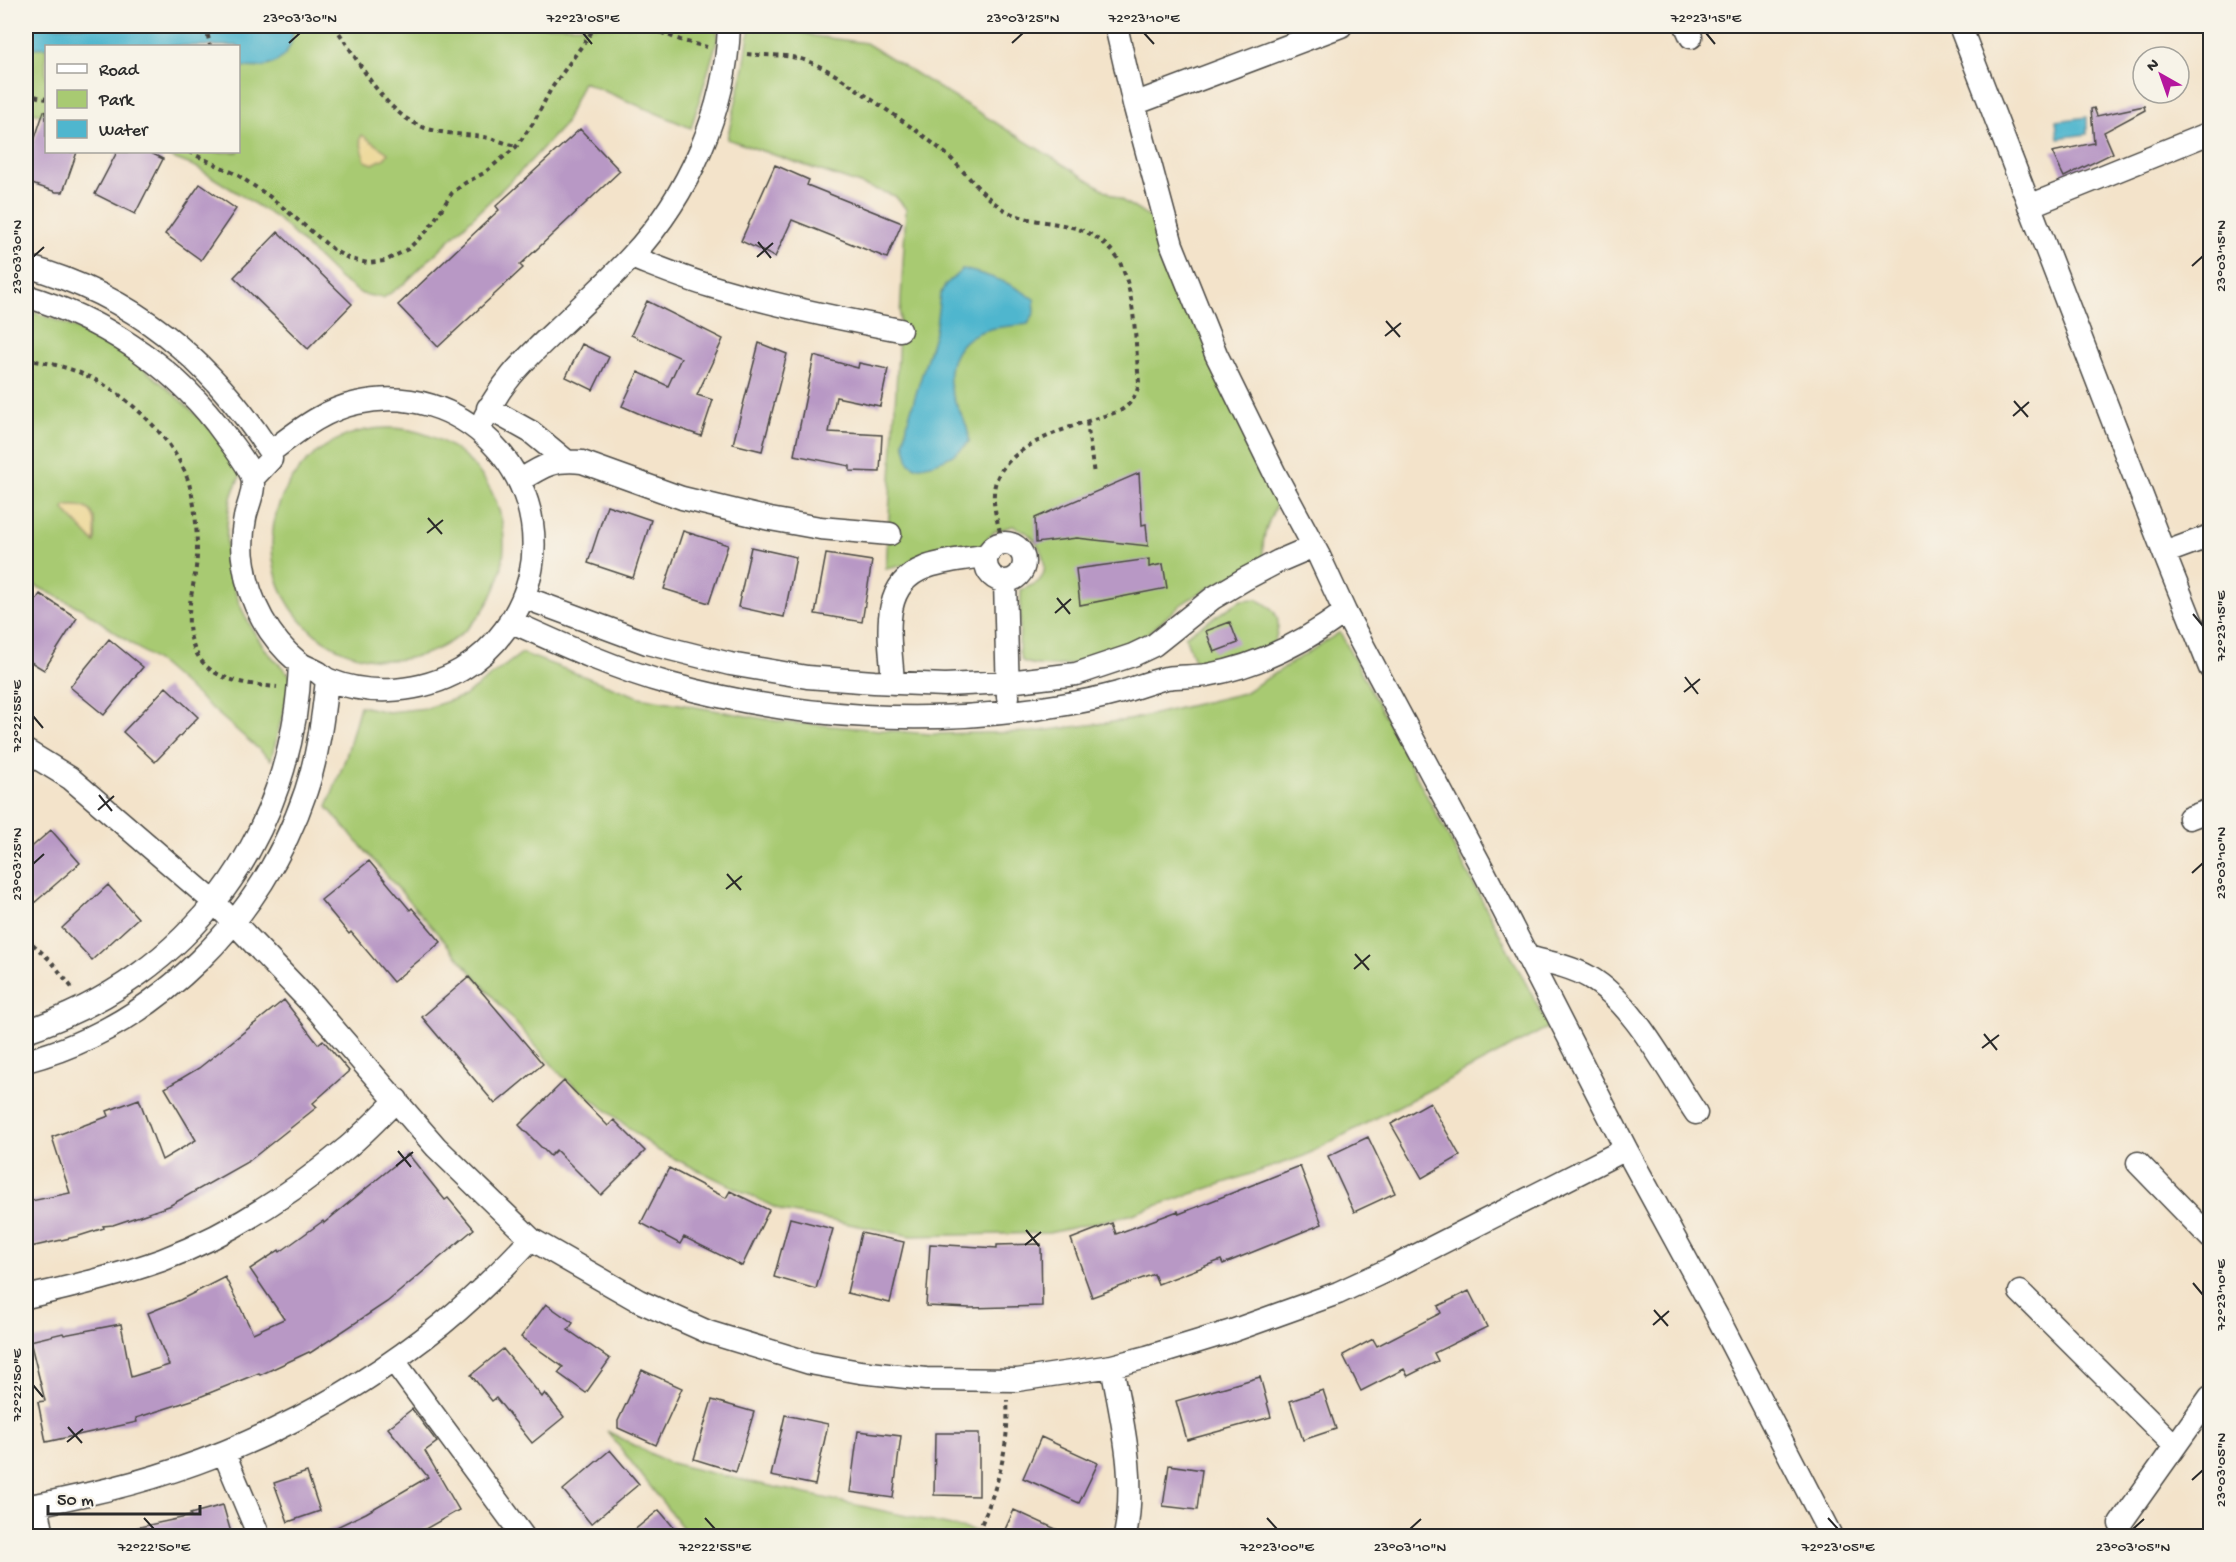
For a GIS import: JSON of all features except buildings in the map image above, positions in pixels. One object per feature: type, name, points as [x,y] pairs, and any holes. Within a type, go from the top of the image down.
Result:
[{"type":"street","points":[[479,431],[488,408],[523,362],[632,257],[659,224],[690,174],[717,103],[728,53],[729,26]]},
{"type":"street","points":[[1116,26],[1134,104],[1172,245],[1216,354],[1345,612],[1831,1536]]},
{"type":"street","points":[[1134,104],[1341,26]]},
{"type":"street","points":[[1959,26],[2211,668]]},
{"type":"street","points":[[2029,206],[2211,133]]},
{"type":"street","points":[[632,257],[707,285],[752,298],[900,330]]},
{"type":"street","points":[[26,266],[81,285],[114,301],[175,342],[202,366],[227,393],[270,452],[271,459],[253,478]]},
{"type":"street","points":[[26,296],[75,314],[136,349],[164,370],[213,420],[234,448],[253,478],[252,495],[245,517],[242,541],[249,588],[270,630],[300,663],[327,680],[376,690],[398,690],[440,680],[478,658],[494,643],[510,621],[523,597],[531,568],[533,539],[527,500],[519,481],[495,446],[479,431],[461,418],[442,409],[400,399],[378,399],[356,403],[316,419],[270,452]]},
{"type":"street","points":[[488,408],[531,432],[564,460]]},
{"type":"street","points":[[519,481],[543,466],[564,460],[582,462],[682,498],[770,519],[820,528],[890,534]]},
{"type":"street","points":[[2164,553],[2211,536]]},
{"type":"street","points":[[523,597],[647,643],[730,664],[807,677],[893,683],[945,685],[1008,682],[1076,674],[1133,655],[1154,645],[1182,621],[1221,594],[1279,561],[1314,546]]},
{"type":"street","points":[[893,683],[890,620],[898,586],[908,576],[926,567],[995,549],[1018,548],[1025,562],[1019,576],[1005,581],[992,576],[988,570],[995,549]]},
{"type":"street","points":[[1005,581],[1008,712]]},
{"type":"street","points":[[510,621],[588,657],[669,684],[752,704],[837,715],[912,718],[1008,712],[1062,705],[1114,694],[1167,678],[1205,675],[1243,667],[1280,654],[1314,635],[1345,612]]},
{"type":"street","points":[[1154,645],[1167,678]]},
{"type":"street","points":[[26,1031],[84,1008],[133,979],[169,952],[215,903],[235,876],[267,817],[289,754],[299,689],[300,663]]},
{"type":"street","points":[[26,1061],[67,1047],[130,1015],[186,973],[235,922],[277,859],[293,825],[316,754],[327,680]]},
{"type":"street","points":[[26,751],[70,778],[235,922],[312,1004],[436,1147],[531,1239],[639,1301],[708,1332],[810,1364],[919,1378],[1006,1380],[1112,1366],[1232,1332],[1338,1293],[1626,1149]]},
{"type":"street","points":[[2189,818],[2211,810]]},
{"type":"street","points":[[1527,957],[1563,966],[1589,977],[1613,996],[1656,1050],[1696,1113]]},
{"type":"street","points":[[26,1297],[95,1282],[163,1259],[228,1229],[289,1192],[346,1149],[397,1100]]},
{"type":"street","points":[[2138,1163],[2211,1237]]},
{"type":"street","points":[[43,1536],[31,1505],[132,1485],[224,1453],[312,1412],[394,1360],[458,1310],[489,1283],[531,1239]]},
{"type":"street","points":[[2020,1292],[2175,1446]]},
{"type":"street","points":[[394,1360],[523,1536]]},
{"type":"street","points":[[1112,1366],[1129,1470],[1130,1513],[1125,1536]]},
{"type":"street","points":[[2120,1524],[2211,1397]]},
{"type":"street","points":[[224,1453],[259,1536]]},
{"type":"path","points":[[206,26],[210,45]]},
{"type":"path","points":[[334,26],[379,90],[407,119],[426,128],[490,138],[516,146]]},
{"type":"path","points":[[191,153],[236,174],[269,196],[335,250],[350,259],[368,263],[385,261],[408,249],[428,230],[452,193],[484,173],[516,146],[534,122],[551,89],[596,26]]},
{"type":"path","points":[[644,26],[683,41],[728,53],[796,58],[835,75],[904,122],[945,154],[1001,208],[1022,218],[1068,225],[1092,234],[1111,250],[1123,266],[1129,284],[1139,382],[1137,393],[1130,404],[1120,411],[1036,442],[1016,454],[999,473],[994,491],[995,549]]},
{"type":"path","points":[[26,94],[45,99]]},
{"type":"path","points":[[203,158],[204,153]]},
{"type":"path","points":[[26,360],[66,368],[90,377],[117,394],[150,421],[176,454],[190,486],[196,525],[197,557],[190,594],[188,623],[193,647],[206,665],[222,677],[243,684],[299,689]]},
{"type":"path","points":[[1088,422],[1094,475]]},
{"type":"path","points":[[26,938],[51,961],[69,983],[84,1008]]},
{"type":"path","points":[[978,1532],[994,1496],[1004,1458],[1008,1419],[1006,1380]]},
{"type":"green space","points":[[26,26],[717,26],[718,38],[691,128],[583,82],[564,125],[527,165],[405,283],[383,298],[362,294],[340,279],[277,218],[196,167],[160,153],[240,153],[240,45],[45,45],[45,116],[26,110]]},
{"type":"green space","points":[[750,26],[785,26],[814,36],[866,43],[1162,225],[1279,499],[1264,537],[1264,563],[1192,598],[1176,608],[1148,633],[1124,647],[1096,658],[1049,666],[1022,661],[1019,652],[1021,590],[1039,581],[1044,569],[1042,555],[1036,542],[1025,532],[1013,526],[995,531],[978,549],[886,569],[906,209],[895,196],[727,139],[744,68]]},
{"type":"green space","points":[[26,310],[93,336],[147,371],[196,414],[246,465],[233,490],[228,519],[226,538],[230,574],[242,609],[261,643],[292,677],[271,760],[162,665],[82,609],[26,581]]},
{"type":"green space","points":[[377,428],[399,428],[422,433],[453,447],[478,470],[485,479],[499,510],[504,544],[502,567],[490,599],[478,618],[462,634],[453,641],[422,655],[399,660],[377,660],[354,655],[323,641],[298,618],[291,609],[277,578],[272,555],[272,533],[277,510],[291,479],[314,454],[323,447],[354,433]]},
{"type":"green space","points":[[1256,599],[1270,607],[1277,617],[1278,630],[1273,645],[1246,654],[1195,663],[1185,636],[1241,600]]},
{"type":"green space","points":[[1340,632],[1549,1027],[1304,1156],[1129,1215],[1049,1233],[911,1236],[782,1211],[659,1151],[562,1076],[327,807],[346,757],[360,706],[388,712],[427,708],[464,696],[522,653],[639,697],[783,722],[930,734],[1032,732],[1129,720],[1244,693]]},
{"type":"green space","points":[[607,1431],[667,1462],[988,1534],[987,1536],[689,1536]]},
{"type":"sand","points":[[362,135],[388,153],[385,158],[373,164],[365,161],[360,139]]},
{"type":"sand","points":[[66,506],[84,507],[89,510],[94,520],[95,543],[66,512],[64,509]]},
{"type":"water","points":[[26,26],[293,26],[292,38],[284,55],[270,65],[260,67],[240,66],[240,45],[45,45],[45,48],[26,48]]},
{"type":"water","points":[[2087,117],[2087,134],[2058,138],[2056,121]]},
{"type":"water","points":[[963,269],[1000,280],[1025,293],[1034,299],[1035,312],[1028,324],[996,328],[979,333],[969,338],[961,346],[951,365],[950,376],[954,399],[966,425],[969,442],[944,459],[915,467],[909,462],[904,442],[908,420],[935,332],[940,295],[945,285]]}]
